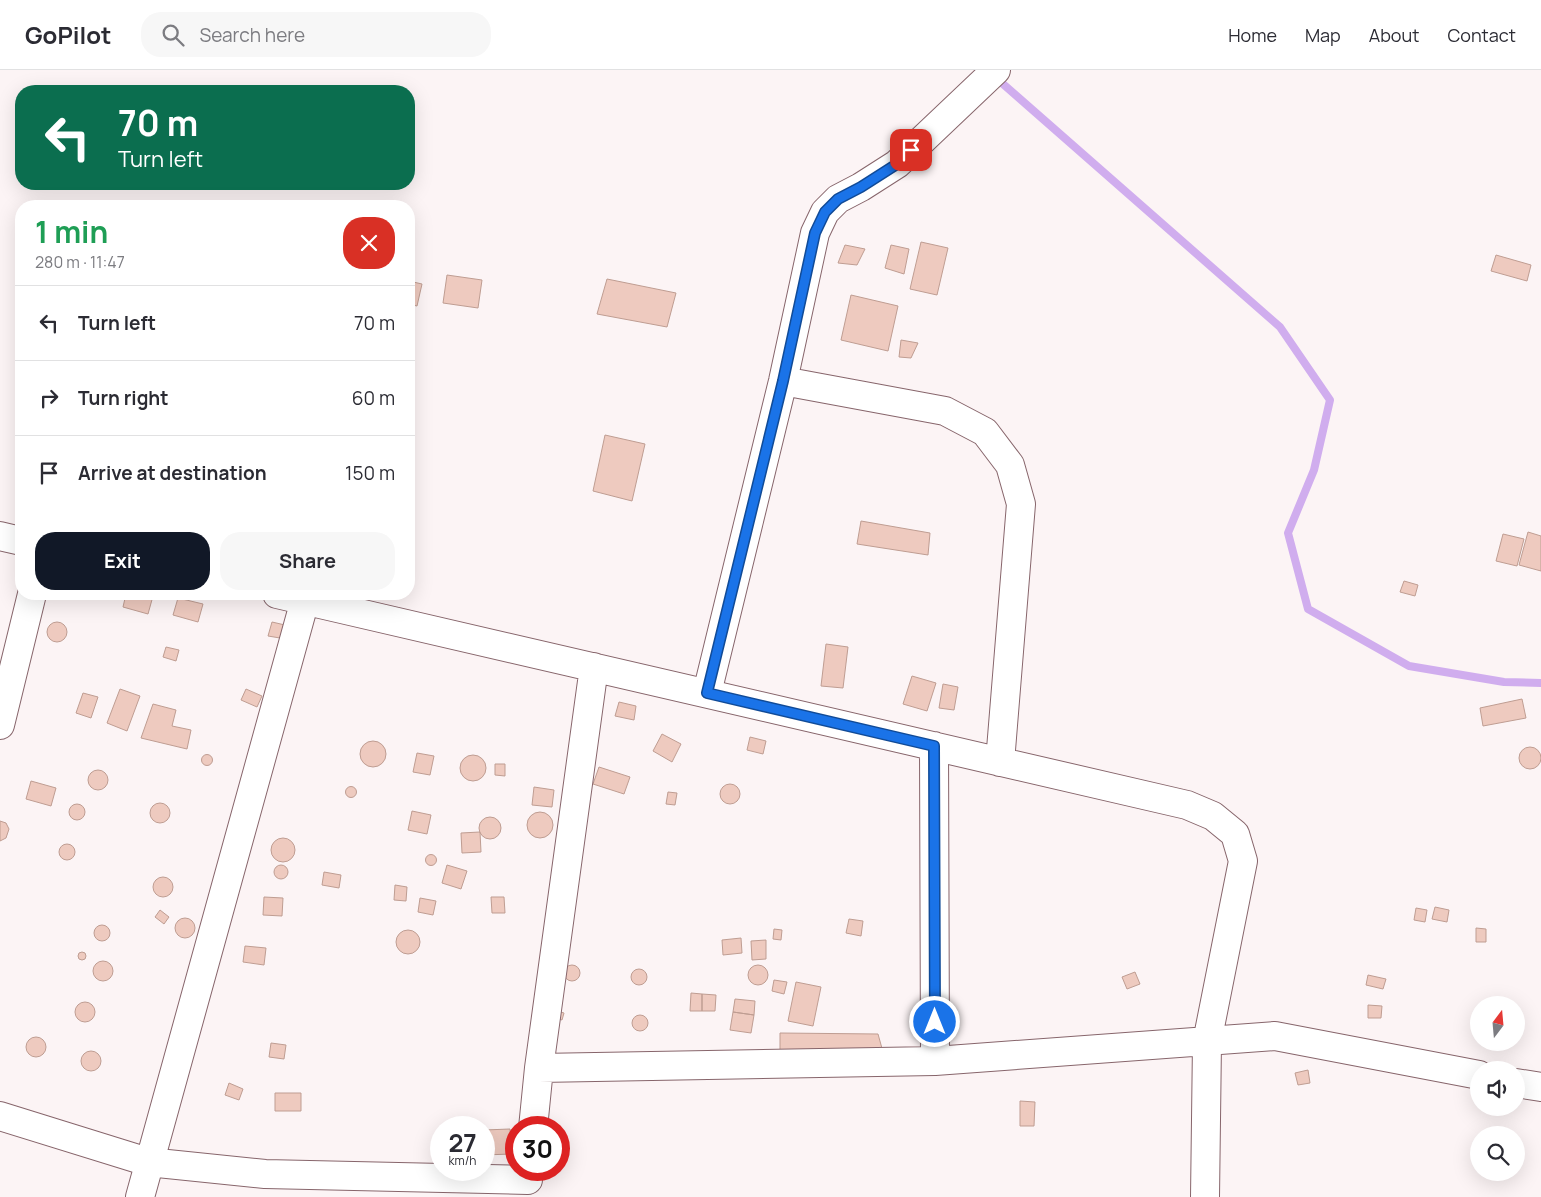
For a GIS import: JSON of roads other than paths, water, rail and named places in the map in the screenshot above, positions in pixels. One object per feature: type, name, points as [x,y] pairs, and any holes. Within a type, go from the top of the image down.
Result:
[{"type":"street","points":[[707,693],[783,381],[815,233],[825,212],[838,199],[897,164],[996,70]]},
{"type":"street","points":[[783,381],[945,412],[985,432],[1010,465],[1021,504],[1000,762]]},
{"type":"street","points":[[0,536],[15,539]]},
{"type":"street","points":[[0,725],[31,600]]},
{"type":"street","points":[[140,1197],[148,1162],[305,600],[1186,805],[1213,816],[1235,834],[1243,861],[1207,1042],[1205,1197]]},
{"type":"street","points":[[534,1116],[539,1068],[594,667]]},
{"type":"street","points":[[934,746],[935,1061]]},
{"type":"street","points":[[539,1068],[935,1061],[1275,1036],[1470,1074]]},
{"type":"street","points":[[1525,1085],[1541,1088]]},
{"type":"street","points":[[0,1116],[148,1162],[266,1174],[528,1182]]},
{"type":"waterway","points":[[995,77],[1280,327],[1330,400],[1314,470],[1288,533],[1308,609],[1409,666],[1504,682],[1541,683]]}]
